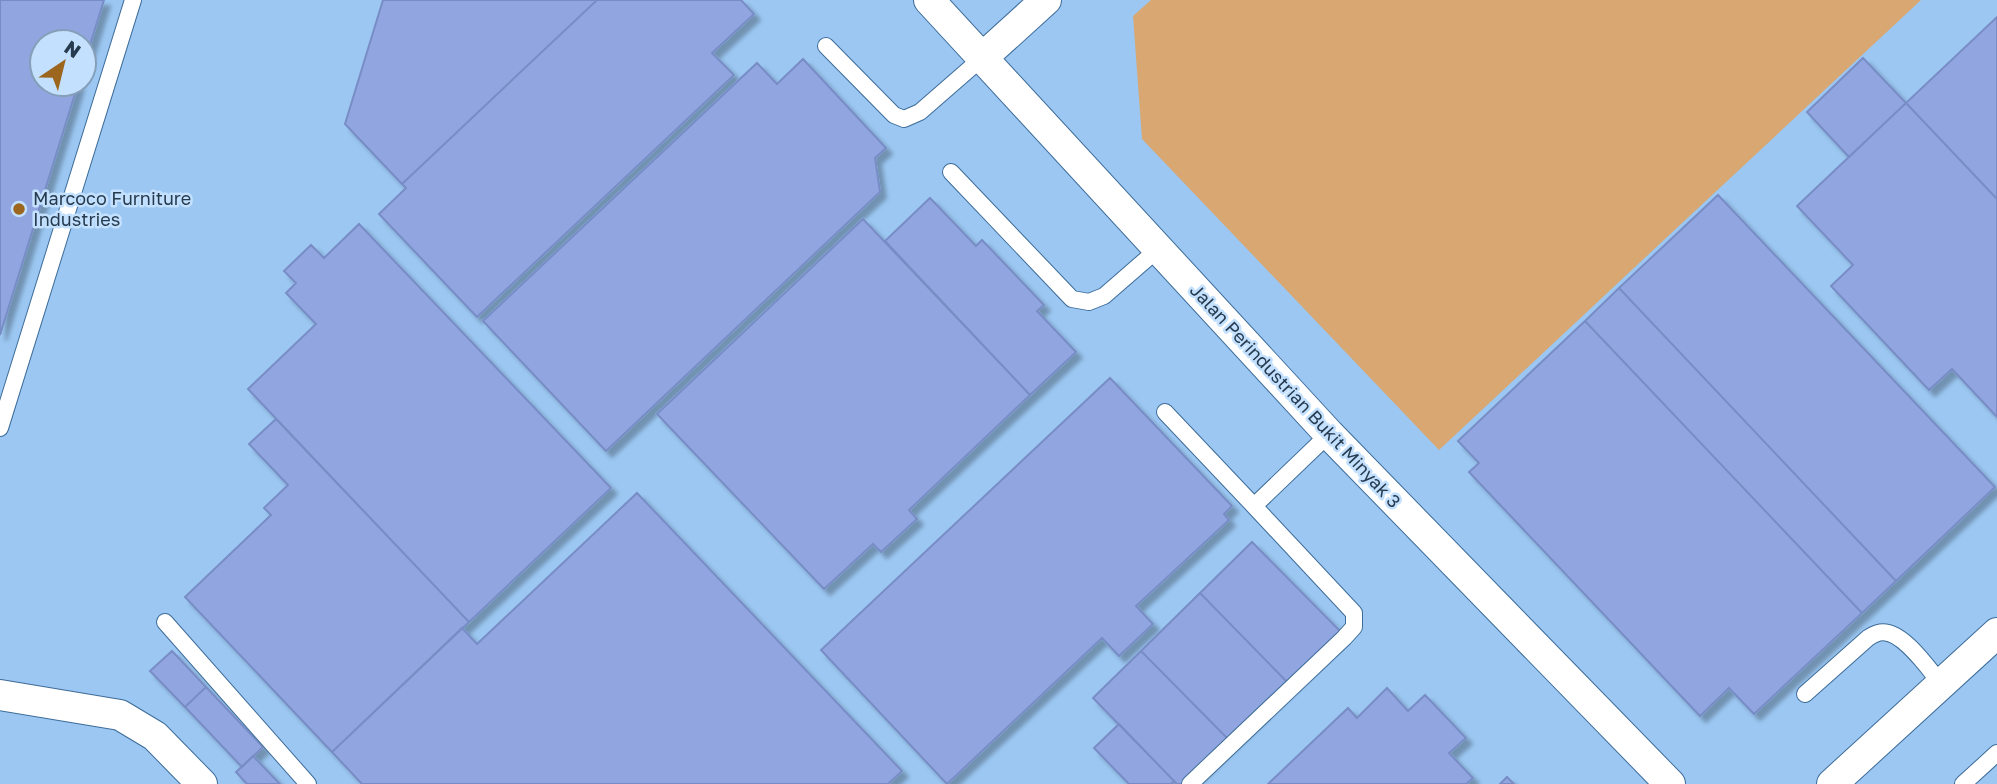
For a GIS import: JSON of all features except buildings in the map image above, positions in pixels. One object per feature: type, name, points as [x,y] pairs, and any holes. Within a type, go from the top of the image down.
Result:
[{"type":"street","name":"Jalan Perindustrian Bukit Minyak 3","points":[[929,0],[1329,434],[1670,784]]},
{"type":"street","points":[[982,58],[1046,0]]},
{"type":"street","points":[[1832,784],[1941,684],[1995,639]]},
{"type":"street","points":[[0,695],[120,715],[155,736],[202,784]]},
{"type":"lane","points":[[0,428],[133,0]]},
{"type":"lane","points":[[826,46],[894,116],[904,119],[920,112],[982,58]]},
{"type":"lane","points":[[951,172],[1072,299],[1089,302],[1104,296],[1157,250]]},
{"type":"lane","points":[[1165,412],[1354,613],[1354,627],[1335,648],[1190,784]]},
{"type":"lane","points":[[1254,506],[1329,434]]},
{"type":"lane","points":[[165,622],[308,784]]},
{"type":"lane","points":[[1805,694],[1868,638],[1880,632],[1890,633],[1907,644],[1941,684]]},
{"type":"lane","points":[[1964,784],[1997,753]]},
{"type":"shaded area","points":[[0,0],[1997,0],[1997,784],[0,784]]},
{"type":"shaded area","points":[[1151,0],[1921,0],[1439,450],[1142,139],[1133,16]]},
{"type":"place","name":"Marcoco Furniture Industries","points":[[19,209]]}]
